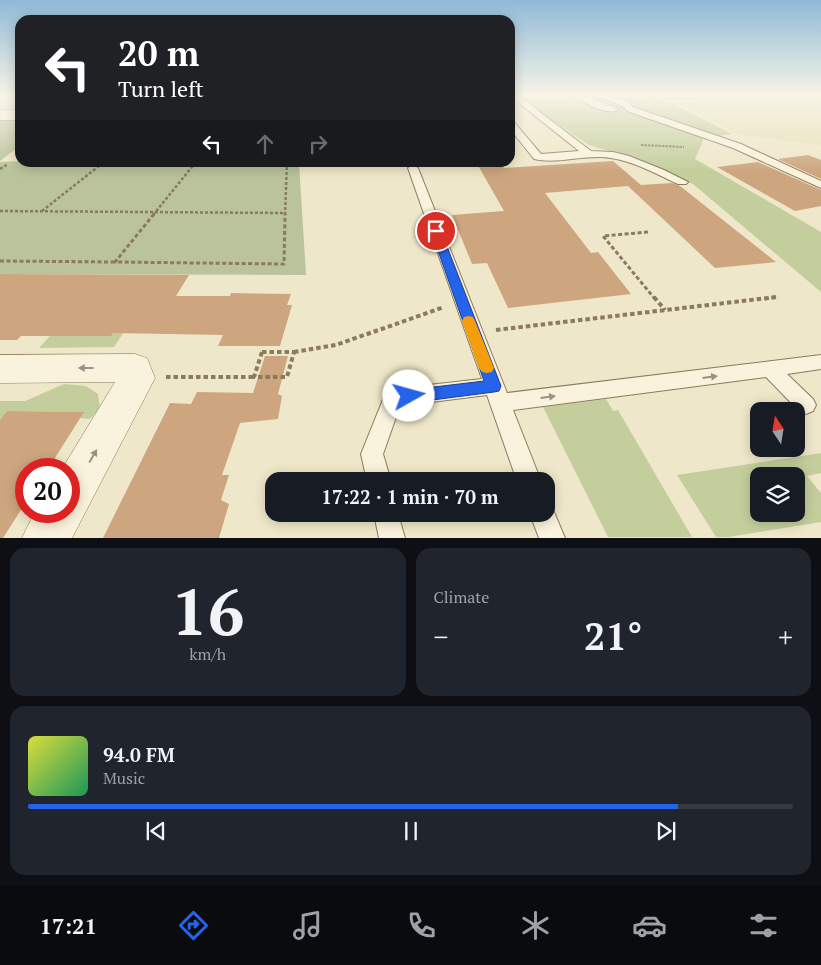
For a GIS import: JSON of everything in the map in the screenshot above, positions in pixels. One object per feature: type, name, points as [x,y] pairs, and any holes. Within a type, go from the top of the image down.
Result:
[{"type":"street","points":[[0,369],[135,368],[138,378],[80,479]]},
{"type":"street","points":[[46,538],[54,523]]},
{"type":"lane","points":[[546,121],[589,154]]},
{"type":"lane","points":[[665,121],[737,146],[821,186]]},
{"type":"lane","points":[[515,129],[538,158],[600,153],[639,163],[682,182]]},
{"type":"lane","points":[[413,168],[526,472]]},
{"type":"lane","points":[[376,472],[372,454],[392,398],[497,395],[770,369],[821,362]]},
{"type":"lane","points":[[770,369],[806,405]]},
{"type":"lane","points":[[388,522],[392,538]]},
{"type":"lane","points":[[545,522],[552,538]]},
{"type":"path","points":[[0,169],[8,164]]},
{"type":"path","points":[[41,212],[98,167]]},
{"type":"path","points":[[115,262],[192,167]]},
{"type":"path","points":[[0,262],[284,264],[287,167]]},
{"type":"path","points":[[0,211],[286,213]]},
{"type":"path","points":[[648,232],[603,236],[665,310]]},
{"type":"path","points":[[474,333],[778,297]]},
{"type":"path","points":[[254,377],[262,352],[294,352],[336,345],[442,308],[460,298]]},
{"type":"path","points":[[138,378],[287,377],[294,352]]},
{"type":"shaded area","points":[[712,121],[821,121],[821,145],[739,135]]},
{"type":"green space","points":[[0,121],[15,121],[15,150],[0,161]]},
{"type":"green space","points":[[553,121],[707,121],[732,134],[704,138],[695,159],[821,232],[821,292],[693,184],[642,161],[589,145]]},
{"type":"green space","points":[[15,161],[15,167],[299,167],[306,275],[0,274],[0,162]]},
{"type":"green space","points":[[147,297],[114,347],[39,348],[50,336]]},
{"type":"green space","points":[[64,384],[86,386],[98,394],[100,408],[90,419],[80,418],[83,412],[7,411],[0,420],[0,401],[25,401]]},
{"type":"green space","points":[[606,399],[613,411],[618,410],[692,537],[608,537],[543,407]]},
{"type":"green space","points":[[821,453],[821,473],[807,476],[821,493],[821,522],[729,537],[716,537],[677,475],[788,458],[805,458],[805,455]]},
{"type":"building","points":[[808,155],[821,160],[821,179],[778,159]]},
{"type":"building","points":[[613,161],[641,185],[672,183],[680,186],[776,262],[715,268],[628,186],[545,193],[591,253],[598,252],[631,294],[508,308],[487,263],[472,264],[452,215],[504,211],[479,167],[504,168]]},
{"type":"building","points":[[758,162],[821,190],[821,206],[795,211],[717,167]]},
{"type":"building","points":[[0,274],[189,275],[176,296],[230,296],[231,293],[291,294],[287,305],[292,305],[280,346],[218,346],[223,335],[113,333],[111,336],[21,336],[17,340],[0,340]]},
{"type":"building","points":[[265,356],[288,356],[278,394],[282,396],[278,419],[240,423],[222,475],[229,475],[221,500],[229,504],[219,538],[103,538],[170,403],[191,404],[197,392],[253,393]]},
{"type":"building","points":[[7,411],[84,412],[55,458],[15,458],[15,519],[3,538],[0,538],[0,420]]},
{"type":"slow traffic","points":[[469,321],[487,368]]},
{"type":"route","points":[[409,396],[494,386],[436,231]]}]
